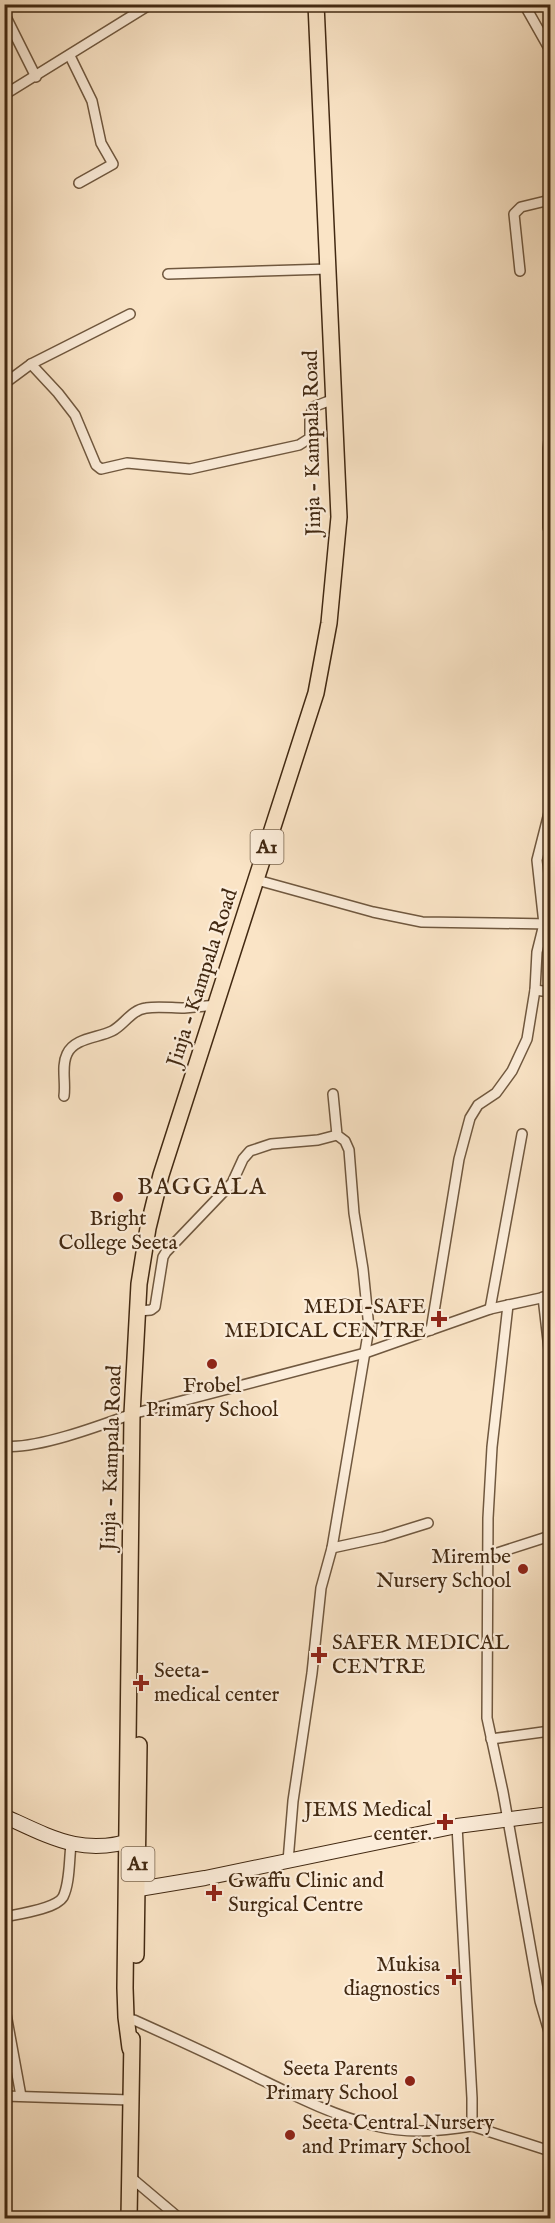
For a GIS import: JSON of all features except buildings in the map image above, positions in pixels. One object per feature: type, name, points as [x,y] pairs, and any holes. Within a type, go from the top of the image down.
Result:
[{"type":"highway","name":"Jinja - Kampala Road","points":[[130,2048],[134,2020],[133,1840],[128,1681],[132,1414],[139,1284],[143,1255],[161,1175],[316,693],[329,623],[339,517],[316,4]]},
{"type":"highway","name":"Jinja - Kampala Road","points":[[129,2218],[130,2048],[126,2016],[133,1891]]},
{"type":"main road","points":[[133,1891],[457,1826],[550,1814]]},
{"type":"main road","points":[[4,1816],[71,1845],[92,1848],[133,1840]]},
{"type":"street","points":[[4,95],[151,4]]},
{"type":"street","points":[[524,4],[550,50]]},
{"type":"street","points":[[4,13],[36,77]]},
{"type":"street","points":[[69,56],[89,94],[101,143],[113,164],[79,183]]},
{"type":"street","points":[[520,271],[514,214],[521,207],[550,200]]},
{"type":"street","points":[[168,274],[328,269]]},
{"type":"street","points":[[4,384],[31,364],[130,314]]},
{"type":"street","points":[[31,364],[75,415],[96,465],[101,469],[127,463],[190,469],[299,445],[310,438],[309,418],[313,407],[334,399]]},
{"type":"street","points":[[548,528],[550,434]]},
{"type":"street","points":[[431,1330],[459,1159],[470,1118],[478,1105],[496,1093],[512,1071],[527,1039],[535,990],[537,952],[547,924],[537,860],[550,809],[550,783]]},
{"type":"street","points":[[257,880],[373,912],[422,922],[547,924]]},
{"type":"street","points":[[535,990],[550,992]]},
{"type":"street","points":[[64,1095],[66,1055],[70,1048],[80,1042],[111,1032],[138,1010],[217,1005]]},
{"type":"street","points":[[288,1861],[293,1801],[311,1684],[321,1588],[332,1548],[369,1328],[354,1213],[349,1150],[345,1141],[338,1135],[333,1094]]},
{"type":"street","points":[[490,1309],[522,1134]]},
{"type":"street","points":[[138,1311],[151,1310],[156,1303],[163,1257],[166,1252],[232,1183],[243,1159],[250,1151],[271,1144],[318,1140],[338,1135]]},
{"type":"street","points":[[4,1446],[36,1443],[132,1414],[365,1353],[490,1309],[547,1296],[550,1358]]},
{"type":"street","points":[[508,1305],[492,1447],[488,1556],[487,1718],[503,1792],[540,2001],[550,2034]]},
{"type":"street","points":[[332,1548],[383,1537],[428,1523]]},
{"type":"street","points":[[488,1556],[550,1536]]},
{"type":"street","points":[[490,1739],[550,1731]]},
{"type":"street","points":[[457,1826],[472,2098],[471,2126]]},
{"type":"street","points":[[4,1917],[43,1908],[59,1901],[66,1886],[71,1845]]},
{"type":"street","points":[[4,2002],[21,2096]]},
{"type":"street","points":[[134,2020],[304,2100],[377,2127],[412,2131],[471,2126],[550,2151]]},
{"type":"street","points":[[4,2096],[130,2100]]},
{"type":"street","points":[[128,2175],[179,2218]]},
{"type":"place","name":"Bright College Seeta","points":[[118,1197]]},
{"type":"place","name":"MEDI-SAFE MEDICAL CENTRE","points":[[439,1319]]},
{"type":"place","name":"Frobel Primary School","points":[[212,1364]]},
{"type":"place","name":"Mirembe Nursery School","points":[[523,1569]]},
{"type":"place","name":"SAFER MEDICAL CENTRE","points":[[319,1655]]},
{"type":"place","name":"Seeta- medical center","points":[[141,1683]]},
{"type":"place","name":"JEMS Medical center.","points":[[445,1822]]},
{"type":"place","name":"Gwaffu Clinic and Surgical Centre","points":[[214,1893]]},
{"type":"place","name":"Mukisa diagnostics","points":[[454,1977]]},
{"type":"place","name":"Seeta Parents Primary School","points":[[410,2081]]},
{"type":"place","name":"Seeta Central Nursery and Primary School","points":[[290,2135]]},
{"type":"district","name":"BAGGALA","points":[[202,1187]]}]
